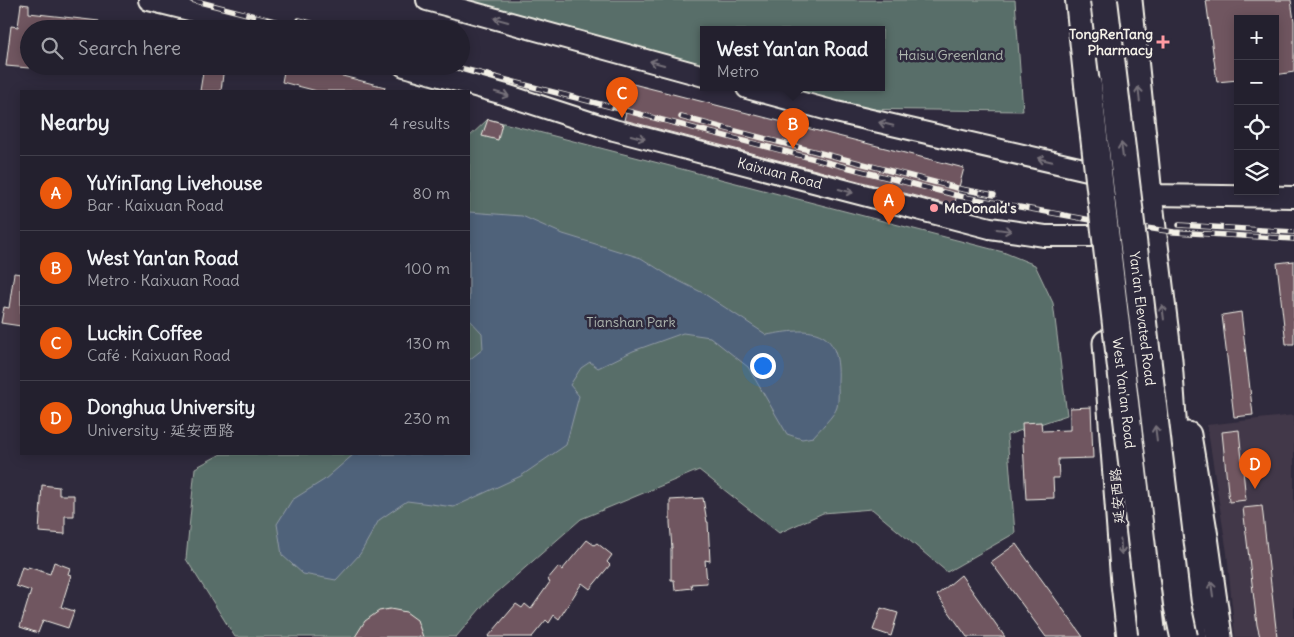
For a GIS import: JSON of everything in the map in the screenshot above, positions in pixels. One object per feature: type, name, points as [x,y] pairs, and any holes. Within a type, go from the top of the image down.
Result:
[{"type":"highway","name":"Yan'an Elevated Road","points":[[1078,0],[1148,636]]},
{"type":"highway","name":"Yan'an Elevated Road","points":[[1104,0],[1177,604],[1184,637]]},
{"type":"main road","name":"West Yan'an Road","points":[[1078,0],[1096,236],[1105,324]]},
{"type":"main road","points":[[1129,0],[1149,195],[1169,360],[1177,475],[1194,637]]},
{"type":"main road","name":"延安西路","points":[[1105,324],[1124,583],[1148,636]]},
{"type":"main road","points":[[1169,360],[1189,441],[1219,637]]},
{"type":"street","points":[[149,0],[230,20]]},
{"type":"street","points":[[427,0],[700,75]]},
{"type":"street","name":"Kaixuan Road","points":[[436,75],[503,94],[614,130],[990,228],[1045,236],[1096,236]]},
{"type":"street","points":[[758,91],[836,112],[1092,171],[1149,195],[1294,197]]},
{"type":"street","points":[[1096,236],[1149,195]]},
{"type":"shaded area","points":[[1294,415],[1294,637],[1235,637],[1227,553],[1207,425]]},
{"type":"green space","name":"Haisu Greenland","points":[[436,0],[1015,0],[1023,111],[841,109],[774,91],[885,91],[885,26],[700,26],[700,71]]},
{"type":"green space","name":"Tianshan Park","points":[[488,119],[1003,252],[1035,265],[1053,303],[1067,415],[1007,435],[1015,533],[947,572],[872,509],[823,513],[779,533],[699,470],[581,519],[486,602],[456,637],[235,637],[186,559],[195,468],[219,455],[470,455],[470,136]]},
{"type":"water","points":[[470,212],[522,216],[563,234],[641,258],[671,277],[703,293],[767,335],[796,331],[819,334],[828,340],[834,349],[838,363],[838,404],[830,418],[813,437],[802,439],[787,434],[748,367],[710,337],[683,333],[633,351],[598,368],[590,362],[581,368],[570,385],[579,396],[566,445],[521,476],[454,507],[407,501],[379,520],[360,554],[336,580],[303,574],[282,555],[277,524],[292,500],[324,480],[353,455],[470,455],[470,359],[483,349],[482,333],[470,320]]},
{"type":"building","points":[[1206,0],[1291,0],[1294,21],[1294,72],[1279,74],[1279,15],[1234,15],[1234,80],[1217,82]]},
{"type":"building","points":[[21,4],[29,5],[29,13],[90,20],[20,20],[20,67],[6,66],[11,26],[18,27]]},
{"type":"building","points":[[203,75],[223,75],[221,90],[200,90]]},
{"type":"building","points":[[283,75],[339,75],[385,87],[384,90],[313,90],[282,82]]},
{"type":"building","points":[[633,84],[964,168],[954,206],[624,120]]},
{"type":"building","points":[[488,119],[502,123],[498,140],[482,136]]},
{"type":"building","points":[[1294,261],[1294,344],[1286,344],[1277,263]]},
{"type":"building","points":[[14,273],[20,274],[20,326],[1,323],[4,307],[9,308]]},
{"type":"building","points":[[1241,312],[1253,415],[1234,417],[1222,315]]},
{"type":"building","points":[[1091,407],[1093,458],[1058,459],[1059,478],[1053,478],[1054,498],[1026,499],[1022,423],[1041,422],[1042,431],[1070,430],[1070,408]]},
{"type":"building","points":[[1239,430],[1246,500],[1229,502],[1222,432]]},
{"type":"building","points":[[42,485],[59,487],[59,495],[74,495],[74,516],[65,516],[65,534],[39,532]]},
{"type":"building","points":[[703,498],[708,522],[710,561],[705,560],[707,583],[691,584],[692,588],[675,590],[674,580],[671,580],[670,500]]},
{"type":"building","points":[[1262,506],[1277,637],[1260,637],[1243,508]]},
{"type":"building","points":[[587,540],[594,545],[597,543],[612,555],[607,562],[610,565],[590,589],[582,583],[559,619],[554,615],[549,623],[546,620],[532,637],[488,637],[516,604],[522,608],[525,604],[531,609],[550,582],[547,580],[558,567],[562,570]]},
{"type":"building","points":[[1016,544],[1083,637],[1046,637],[991,562]]},
{"type":"building","points":[[54,562],[70,568],[68,574],[71,575],[61,607],[74,611],[68,628],[43,620],[38,633],[20,627],[31,591],[16,586],[22,567],[50,574]]},
{"type":"building","points":[[961,575],[1005,637],[967,637],[937,595]]},
{"type":"building","points":[[881,608],[898,613],[891,636],[873,630]]},
{"type":"building","points":[[390,609],[406,612],[417,620],[423,637],[355,637],[365,621],[379,611]]},
{"type":"railway","points":[[192,0],[271,20]]},
{"type":"railway","points":[[470,71],[959,196],[1091,220],[1174,232],[1294,239]]},
{"type":"railway","points":[[681,117],[961,189],[994,195]]},
{"type":"railway","points":[[1179,225],[1294,232]]},
{"type":"place","name":"TongRenTang Pharmacy","points":[[1163,42]]},
{"type":"place","name":"Luckin Coffee","points":[[622,118]]},
{"type":"place","name":"West Yan'an Road","points":[[793,149]]},
{"type":"place","name":"McDonald's","points":[[934,208]]},
{"type":"place","name":"YuYinTang Livehouse","points":[[889,225]]},
{"type":"place","name":"Donghua University","points":[[1255,489]]}]
